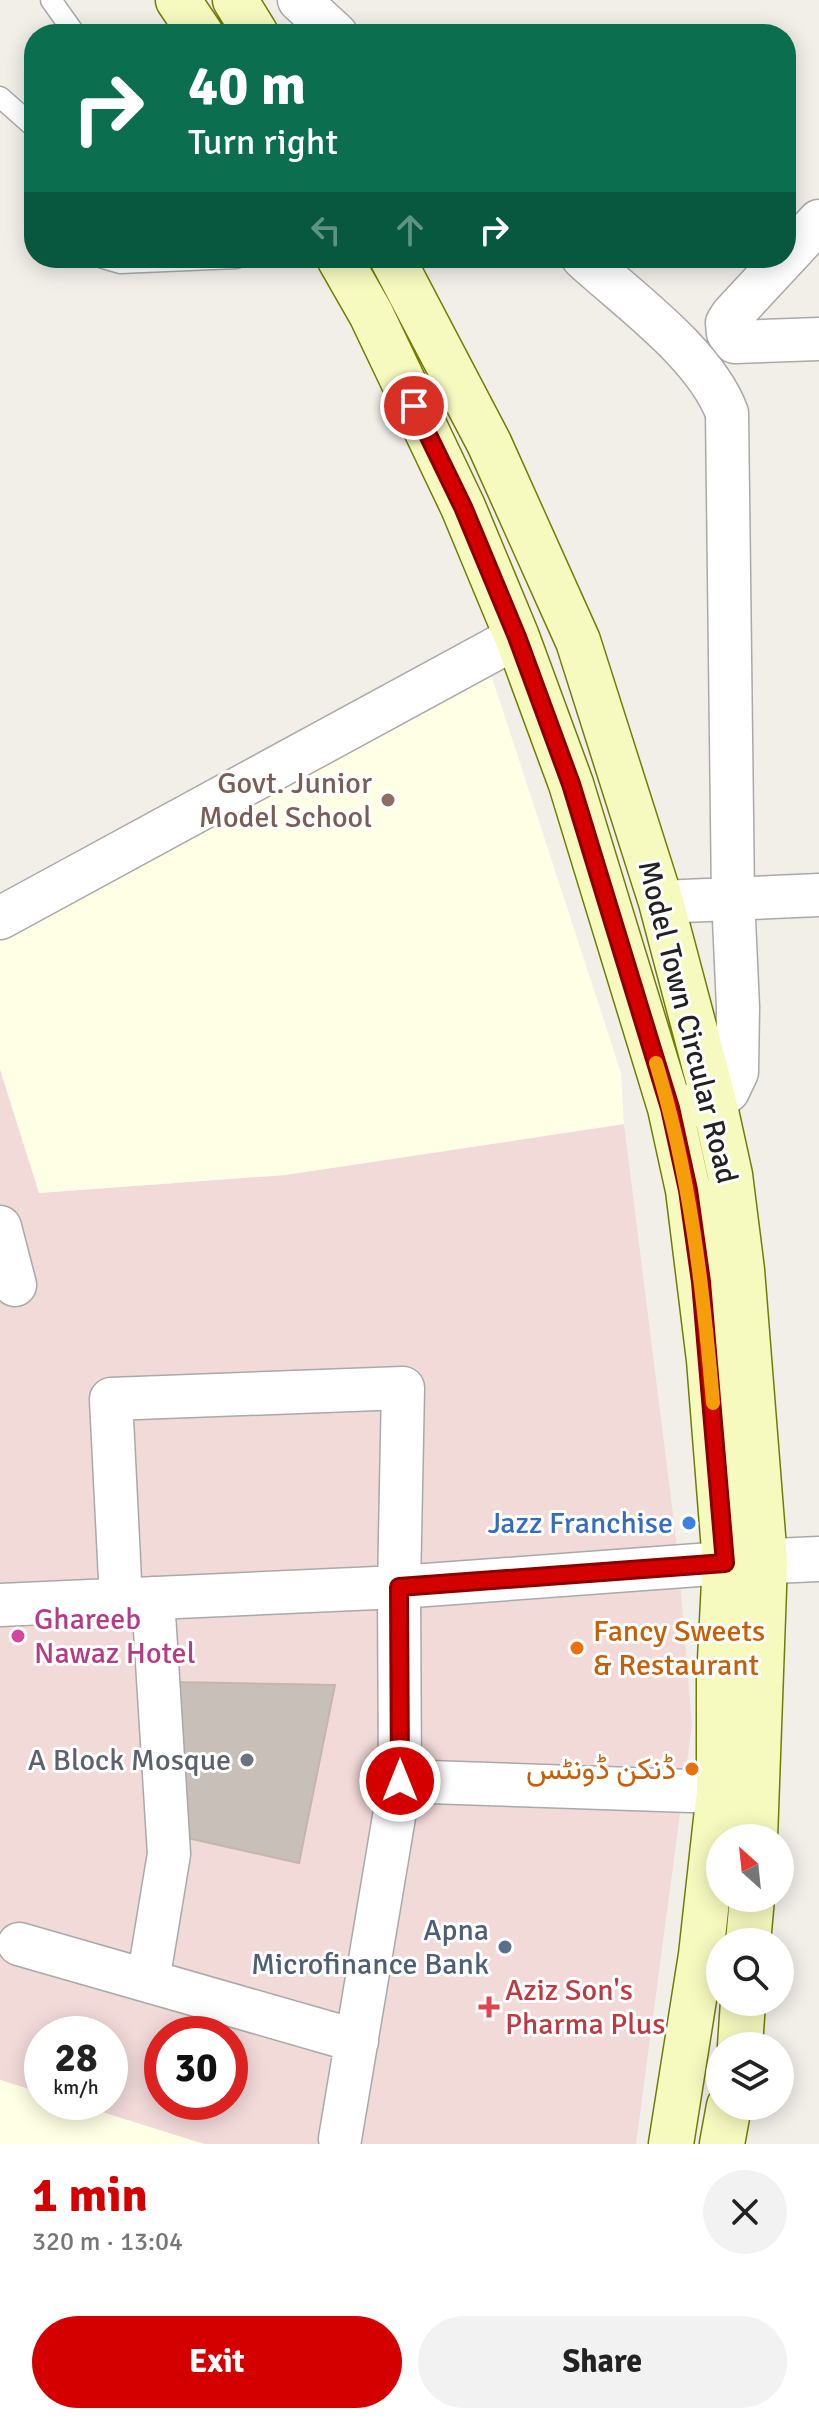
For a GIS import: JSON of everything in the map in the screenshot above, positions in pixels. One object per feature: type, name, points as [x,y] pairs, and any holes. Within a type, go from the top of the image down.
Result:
[{"type":"main road","points":[[178,0],[194,24]]},
{"type":"main road","points":[[235,0],[250,24]]},
{"type":"main road","name":"Model Town Circular Road","points":[[345,268],[371,314],[463,507],[517,637],[571,784],[670,1108],[688,1190],[745,1562],[719,1679],[719,1792],[701,1955],[671,2144]]},
{"type":"main road","name":"Model Town Circular Road","points":[[397,268],[489,443],[578,641],[661,902],[714,1102],[730,1175],[742,1270],[745,1562],[754,1824]]},
{"type":"main road","points":[[722,2144],[726,2120]]},
{"type":"street","points":[[299,0],[325,24]]},
{"type":"street","points":[[796,245],[819,221]]},
{"type":"street","points":[[594,268],[697,362],[721,396],[727,413],[737,1072],[728,1091],[714,1102],[670,1108]]},
{"type":"street","points":[[775,268],[732,315],[727,323],[728,333],[735,342],[750,344],[819,339]]},
{"type":"street","points":[[697,362],[728,333]]},
{"type":"street","points":[[0,918],[517,637]]},
{"type":"street","points":[[661,902],[819,895]]},
{"type":"street","points":[[0,1227],[15,1285]]},
{"type":"street","points":[[148,1981],[169,1854],[111,1399],[403,1388],[399,1587],[400,1781],[340,2139]]},
{"type":"street","points":[[0,1605],[399,1587],[819,1559]]},
{"type":"street","points":[[400,1781],[719,1792]]},
{"type":"street","points":[[19,1944],[357,2041]]},
{"type":"lane","points":[[51,0],[68,24]]},
{"type":"lane","points":[[0,97],[24,118]]},
{"type":"shaded area","name":"Govt. Junior Model School","points":[[489,668],[621,1073],[624,1124],[285,1175],[39,1193],[0,1069],[0,931]]},
{"type":"shaded area","points":[[0,1069],[39,1193],[285,1175],[624,1124],[677,1546],[692,1724],[636,2144],[204,2144],[127,2120],[128,2016],[24,2016],[24,2087],[0,2080]]},
{"type":"shaded area","points":[[0,2080],[24,2087],[24,2120],[127,2120],[204,2144],[0,2144]]},
{"type":"building","name":"A Block Mosque","points":[[172,1682],[335,1685],[299,1863],[174,1835]]},
{"type":"slow traffic","points":[[656,1063],[670,1108],[688,1190],[713,1403]]},
{"type":"place","name":"Govt. Junior Model School","points":[[388,800]]},
{"type":"place","name":"Jazz Franchise","points":[[689,1523]]},
{"type":"place","name":"Ghareeb Nawaz Hotel","points":[[18,1636]]},
{"type":"place","name":"Fancy Sweets & Restaurant","points":[[577,1648]]},
{"type":"place","name":"A Block Mosque","points":[[247,1760]]},
{"type":"place","name":"ڈنکن ڈونٹس","points":[[692,1769]]},
{"type":"place","name":"Apna Microfinance Bank","points":[[505,1947]]},
{"type":"place","name":"Aziz Son's Pharma Plus","points":[[489,2007]]},
{"type":"route","points":[[400,1781],[399,1587],[725,1563],[701,1282],[688,1190],[670,1108],[571,784],[517,637],[463,507],[414,406]]}]
